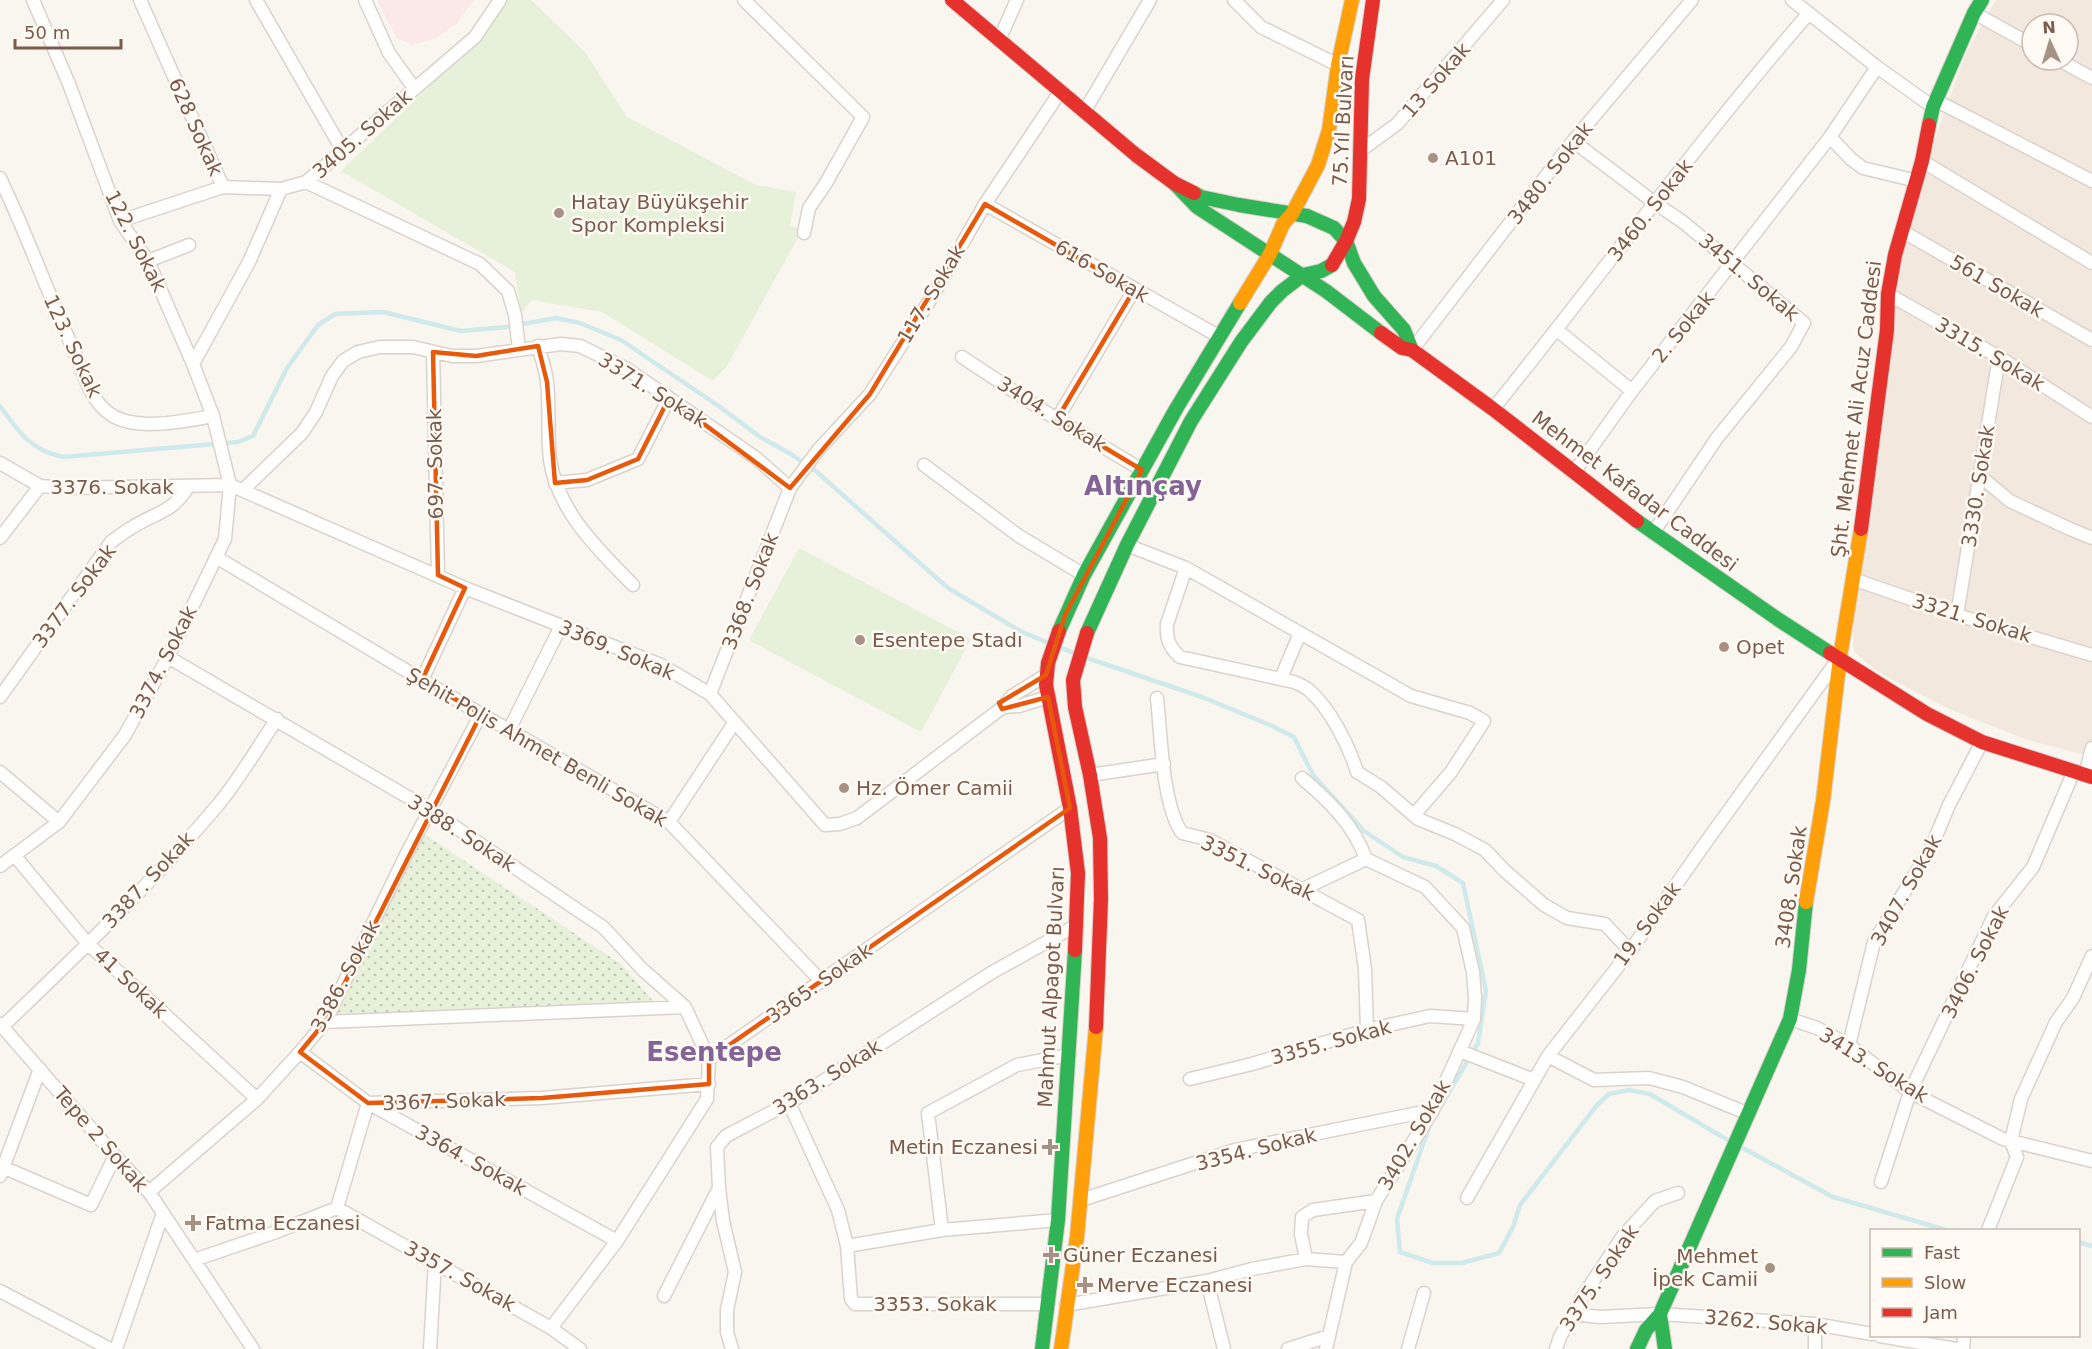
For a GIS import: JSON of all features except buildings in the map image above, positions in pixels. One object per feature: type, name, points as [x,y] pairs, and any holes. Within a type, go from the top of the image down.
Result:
[{"type":"main road","name":"Mehmet Kafadar Caddesi","points":[[952,0],[1136,155],[1174,183],[1197,207],[1303,275],[1402,348],[1412,350],[1493,409],[1653,533],[1762,608],[1927,714],[1982,742],[2084,774]]},
{"type":"main road","name":"75.Yıl Bulvarı","points":[[1292,214],[1318,165],[1329,130],[1338,65],[1352,0]]},
{"type":"main road","name":"75.Yıl Bulvarı","points":[[1346,242],[1354,222],[1359,199],[1362,79],[1373,0]]},
{"type":"main road","name":"Şht. Mehmet Ali Acuz Caddesi","points":[[1840,657],[1866,497],[1887,330],[1888,294],[1934,104],[1974,13],[1982,0]]},
{"type":"main road","name":"Mehmet Kafadar Caddesi","points":[[1174,183],[1202,196],[1239,205],[1307,216],[1334,228],[1346,242],[1354,263],[1374,296],[1404,330],[1412,350]]},
{"type":"main road","points":[[1270,254],[1282,224],[1292,214]]},
{"type":"main road","points":[[1061,1349],[1081,1200],[1097,1016],[1101,899],[1100,838],[1090,775],[1072,692],[1075,674],[1090,623],[1126,545],[1191,421],[1241,342],[1271,302],[1303,275],[1321,271],[1332,265],[1346,242]]},
{"type":"main road","name":"Mahmut Alpagot Bulvarı","points":[[1042,1349],[1058,1220],[1077,925],[1078,873],[1070,808],[1048,697],[1047,669],[1065,615],[1084,575],[1176,409],[1270,254]]},
{"type":"main road","name":"3408. Sokak","points":[[1637,1349],[1650,1323],[1660,1314],[1790,1019],[1823,801],[1840,657]]},
{"type":"main road","points":[[1660,1314],[1665,1349]]},
{"type":"street","name":"122. Sokak","points":[[33,0],[69,84],[120,221],[148,261],[193,364],[213,416],[230,485]]},
{"type":"street","name":"628 Sokak","points":[[140,0],[223,187]]},
{"type":"street","points":[[256,0],[343,151]]},
{"type":"street","points":[[365,0],[389,53],[414,88]]},
{"type":"street","name":"3405. Sokak","points":[[120,221],[223,187],[281,189],[306,182],[476,37],[500,0]]},
{"type":"street","points":[[744,0],[863,117],[826,183],[808,208],[804,233]]},
{"type":"street","points":[[999,40],[1017,0]]},
{"type":"street","points":[[1084,112],[1150,0]]},
{"type":"street","points":[[1234,0],[1261,27],[1338,65]]},
{"type":"street","name":"13 Sokak","points":[[1360,151],[1397,124],[1503,0]]},
{"type":"street","name":"3480. Sokak","points":[[1412,350],[1573,141],[1692,0]]},
{"type":"street","points":[[1792,0],[1877,67],[1934,104],[2092,181]]},
{"type":"street","points":[[1974,13],[2020,38]]},
{"type":"street","name":"3460. Sokak","points":[[1493,409],[1753,78],[1809,14]]},
{"type":"street","name":"2. Sokak","points":[[1574,472],[1632,391],[1830,137],[1877,67]]},
{"type":"street","name":"117. Sokak","points":[[790,488],[819,449],[870,394],[930,300],[985,204],[1060,92]]},
{"type":"street","points":[[1830,137],[1863,168],[1917,181]]},
{"type":"street","name":"3451. Sokak","points":[[1573,141],[1683,222],[1804,323],[1791,347],[1717,438],[1653,533]]},
{"type":"street","points":[[1922,161],[2092,263]]},
{"type":"street","name":"123. Sokak","points":[[0,178],[4,195],[96,400],[110,415],[133,423],[166,424],[213,416]]},
{"type":"street","points":[[306,182],[480,264],[508,291],[515,315],[519,350]]},
{"type":"street","points":[[193,364],[249,262],[281,189]]},
{"type":"street","name":"616 Sokak","points":[[985,204],[1220,337]]},
{"type":"street","name":"561 Sokak","points":[[1902,231],[2092,340]]},
{"type":"street","points":[[148,261],[189,245]]},
{"type":"street","points":[[1057,419],[1134,290]]},
{"type":"street","name":"3315. Sokak","points":[[1888,294],[1999,357],[2092,417]]},
{"type":"street","points":[[1557,330],[1632,391]]},
{"type":"street","name":"3371. Sokak","points":[[243,490],[302,433],[316,412],[332,376],[343,361],[358,352],[380,347],[412,347],[452,356],[464,356],[561,344],[580,346],[627,369],[756,458],[790,488]]},
{"type":"street","points":[[538,346],[547,382],[550,459],[562,501],[579,525],[633,585]]},
{"type":"street","name":"697. Sokak","points":[[433,352],[438,575]]},
{"type":"street","name":"3404. Sokak","points":[[962,357],[1057,419],[1142,470]]},
{"type":"street","name":"3330. Sokak","points":[[1957,615],[1999,357]]},
{"type":"street","points":[[555,483],[587,480],[638,459],[669,398]]},
{"type":"street","name":"3376. Sokak","points":[[0,463],[40,486],[66,488],[230,485]]},
{"type":"street","points":[[924,465],[1019,536],[1084,575]]},
{"type":"street","points":[[1980,476],[2010,501],[2092,538]]},
{"type":"street","name":"3369. Sokak","points":[[230,485],[465,588],[661,665],[710,694],[825,825],[840,824],[857,818],[1003,707],[1012,696],[1047,669]]},
{"type":"street","name":"3374. Sokak","points":[[0,866],[59,822],[125,735],[168,657],[225,539],[230,485]]},
{"type":"street","points":[[0,538],[40,486]]},
{"type":"street","name":"3377. Sokak","points":[[0,697],[111,542],[132,527],[165,512],[179,501],[189,487]]},
{"type":"street","name":"3368. Sokak","points":[[710,694],[790,488]]},
{"type":"street","points":[[1126,545],[1186,568],[1411,696],[1470,713],[1484,721],[1451,772],[1414,814]]},
{"type":"street","name":"Şehit Polis Ahmet Benli Sokak","points":[[216,557],[422,680],[669,822],[822,982]]},
{"type":"street","points":[[1186,568],[1167,624],[1168,642],[1172,650],[1180,657],[1281,678],[1309,689],[1350,750],[1357,772],[1382,788],[1418,819],[1455,834],[1485,850],[1544,905],[1568,918],[1605,924],[1630,951]]},
{"type":"street","name":"3321. Sokak","points":[[1853,579],[1957,615],[2092,655]]},
{"type":"street","points":[[422,680],[465,588]]},
{"type":"street","points":[[509,730],[561,626]]},
{"type":"street","points":[[1281,678],[1300,633]]},
{"type":"street","name":"3388. Sokak","points":[[168,657],[430,810],[603,927],[643,970],[685,1007],[709,1059]]},
{"type":"street","name":"19. Sokak","points":[[1467,1198],[1548,1056],[1630,951],[1707,840],[1840,657]]},
{"type":"street","name":"3369. Sokak","points":[[1003,707],[1019,706],[1048,697]]},
{"type":"street","name":"3351. Sokak","points":[[1157,698],[1164,764],[1174,822],[1182,833],[1210,840],[1358,920],[1365,969],[1367,1030]]},
{"type":"street","name":"3386. Sokak","points":[[149,1192],[257,1099],[325,1022],[407,853],[481,714]]},
{"type":"street","name":"3387. Sokak","points":[[1,1026],[88,944],[218,804],[277,719]]},
{"type":"street","points":[[669,822],[734,723]]},
{"type":"street","name":"3407. Sokak","points":[[1849,1045],[1874,942],[1931,848],[1949,806],[1982,742]]},
{"type":"street","name":"3406. Sokak","points":[[1881,1182],[1910,1092],[1994,916],[2033,867],[2084,774],[2092,748]]},
{"type":"street","points":[[1090,775],[1164,764]]},
{"type":"street","points":[[0,772],[59,822]]},
{"type":"street","points":[[1302,778],[1322,795],[1345,820],[1361,845],[1366,859],[1303,889]]},
{"type":"street","name":"3365. Sokak","points":[[709,1059],[1070,808]]},
{"type":"street","name":"41 Sokak","points":[[15,856],[88,944],[257,1099]]},
{"type":"street","name":"3402. Sokak","points":[[1326,1349],[1346,1262],[1361,1243],[1376,1201],[1433,1110],[1464,1052],[1474,1019],[1473,972],[1463,928],[1425,887],[1366,859]]},
{"type":"street","name":"3363. Sokak","points":[[664,1296],[719,1188],[717,1147],[726,1136],[789,1103],[991,973],[1077,925]]},
{"type":"street","points":[[1988,1229],[2017,1157],[2012,1141],[2021,1099],[2056,1022],[2073,998],[2092,956]]},
{"type":"street","points":[[325,1022],[685,1007]]},
{"type":"street","name":"3355. Sokak","points":[[1190,1079],[1252,1064],[1367,1030],[1430,1016],[1474,1019]]},
{"type":"street","name":"3413. Sokak","points":[[1790,1019],[1817,1028],[1849,1045],[1910,1092],[2003,1139],[2092,1161]]},
{"type":"street","name":"Tepe 2 Sokak","points":[[1,1026],[149,1192],[253,1349]]},
{"type":"street","name":"3364. Sokak","points":[[300,1052],[368,1103],[617,1240]]},
{"type":"street","points":[[1464,1052],[1534,1080]]},
{"type":"street","points":[[942,1230],[928,1113],[1017,1065],[1069,1055]]},
{"type":"street","points":[[1548,1056],[1594,1080],[1648,1078],[1683,1087],[1749,1114]]},
{"type":"street","points":[[551,1328],[617,1240],[707,1099],[709,1059]]},
{"type":"street","points":[[40,1069],[1,1170],[91,1205],[115,1156]]},
{"type":"street","name":"3367. Sokak","points":[[337,1208],[368,1103],[542,1098],[709,1084]]},
{"type":"street","name":"3353. Sokak","points":[[789,1103],[838,1210],[847,1246],[851,1299],[855,1304],[1048,1304]]},
{"type":"street","name":"3354. Sokak","points":[[1081,1200],[1235,1150],[1433,1110]]},
{"type":"street","points":[[719,1188],[723,1221],[735,1272],[727,1310],[727,1332],[732,1349]]},
{"type":"street","name":"3375. Sokak","points":[[1556,1349],[1572,1314],[1623,1236],[1655,1201],[1678,1193]]},
{"type":"street","points":[[1306,1259],[1301,1234],[1302,1217],[1313,1210],[1376,1201]]},
{"type":"street","points":[[194,1260],[337,1208]]},
{"type":"street","name":"3357. Sokak","points":[[337,1208],[551,1328],[580,1349]]},
{"type":"street","points":[[116,1349],[163,1213]]},
{"type":"street","points":[[847,1246],[942,1230],[1058,1220]]},
{"type":"street","points":[[1066,1305],[1207,1281],[1252,1269],[1306,1259],[1346,1262]]},
{"type":"street","points":[[430,1349],[435,1262]]},
{"type":"street","points":[[1207,1281],[1224,1349]]},
{"type":"street","points":[[0,1291],[110,1349]]},
{"type":"street","points":[[1408,1349],[1424,1293]]},
{"type":"street","name":"3262. Sokak","points":[[1572,1314],[1600,1317],[1660,1314],[1815,1324],[1870,1334]]},
{"type":"street","points":[[1815,1324],[1815,1349]]},
{"type":"street","points":[[1288,1349],[1329,1336]]},
{"type":"street","points":[[1891,1337],[1956,1349]]},
{"type":"highlighted area","points":[[985,204],[1134,290],[1057,419],[1142,470],[1065,615],[1046,675],[999,703],[1002,709],[1048,697],[1070,808],[709,1059],[709,1084],[542,1098],[368,1103],[300,1052],[325,1022],[481,714],[422,680],[465,588],[438,575],[433,352],[476,356],[538,346],[547,382],[555,483],[587,480],[638,459],[669,398],[790,488],[870,394]]},
{"type":"shaded area","points":[[377,0],[474,0],[456,24],[436,38],[412,45],[397,38]]},
{"type":"shaded area","points":[[1996,0],[2092,0],[2092,757],[2028,740],[1949,709],[1878,672],[1854,652],[1852,623],[1882,333],[1911,205],[1966,53]]},
{"type":"green space","points":[[507,0],[531,0],[585,52],[627,117],[756,185],[796,192],[790,226],[802,230],[727,366],[713,381],[602,312],[532,300],[521,313],[515,272],[341,171],[480,38]]},
{"type":"green space","name":"Esentepe Stadı","points":[[799,548],[971,639],[921,732],[749,640]]},
{"type":"green space","points":[[422,833],[621,964],[653,1001],[335,1016],[412,840]]},
{"type":"waterway","points":[[0,406],[26,439],[42,450],[63,457],[238,442],[253,436],[287,368],[318,325],[335,314],[383,312],[461,331],[507,327],[556,318],[580,323],[621,340],[760,437],[791,454],[818,473],[948,588],[1020,631],[1051,644]]},
{"type":"waterway","points":[[1059,647],[1076,654]]},
{"type":"waterway","points":[[1084,657],[1202,697],[1294,737],[1313,775],[1364,831],[1403,857],[1436,866],[1463,883],[1486,991],[1478,1043],[1441,1106]]},
{"type":"waterway","points":[[1429,1127],[1397,1219],[1400,1252],[1433,1263],[1462,1263],[1499,1253],[1513,1227],[1520,1205],[1597,1105],[1609,1094],[1629,1090],[1650,1094],[1731,1142]]},
{"type":"waterway","points":[[1739,1146],[1833,1197],[1943,1229]]},
{"type":"waterway","points":[[2080,1243],[2092,1246]]},
{"type":"traffic: fast","points":[[1929,125],[1933,107],[1974,13],[1982,0]]},
{"type":"traffic: fast","points":[[1174,183],[1197,207],[1326,291],[1381,333]]},
{"type":"traffic: fast","points":[[1194,193],[1201,197],[1239,205],[1307,216],[1334,228],[1346,241],[1354,263],[1374,296],[1404,330],[1412,350]]},
{"type":"traffic: fast","points":[[1087,633],[1127,545],[1191,421],[1241,342],[1282,291],[1303,275],[1321,271],[1332,265]]},
{"type":"traffic: fast","points":[[1059,631],[1084,575],[1176,409],[1240,303]]},
{"type":"traffic: fast","points":[[1637,521],[1830,653]]},
{"type":"traffic: fast","points":[[1637,1349],[1646,1330],[1660,1314],[1790,1019],[1799,970],[1806,902]]},
{"type":"traffic: fast","points":[[1042,1349],[1058,1220],[1075,950]]},
{"type":"traffic: fast","points":[[1660,1314],[1665,1349]]},
{"type":"traffic: slow","points":[[1240,303],[1270,254],[1283,224],[1292,214],[1318,165],[1329,130],[1338,65],[1352,0]]},
{"type":"traffic: slow","points":[[1806,902],[1823,801],[1840,657],[1861,529]]},
{"type":"traffic: slow","points":[[1061,1349],[1077,1237],[1096,1027]]},
{"type":"traffic: jam","points":[[952,0],[1136,155],[1174,183],[1194,193]]},
{"type":"traffic: jam","points":[[1332,265],[1354,222],[1359,199],[1362,79],[1373,0]]},
{"type":"traffic: jam","points":[[1861,529],[1887,330],[1888,294],[1895,255],[1922,161],[1929,125]]},
{"type":"traffic: jam","points":[[1381,333],[1402,348],[1412,350],[1493,409],[1637,521]]},
{"type":"traffic: jam","points":[[1059,631],[1048,663],[1046,685],[1070,808],[1078,873],[1075,950]]},
{"type":"traffic: jam","points":[[1087,633],[1073,680],[1075,707],[1090,775],[1100,838],[1101,899],[1096,1027]]},
{"type":"traffic: jam","points":[[1830,653],[1927,714],[1982,742],[2092,777]]},
{"type":"place","name":"A101","points":[[1433,158]]},
{"type":"place","name":"Hatay Büyükşehir Spor Kompleksi","points":[[559,213]]},
{"type":"place","name":"Esentepe Stadı","points":[[860,640]]},
{"type":"place","name":"Opet","points":[[1724,647]]},
{"type":"place","name":"Hz. Ömer Camii","points":[[844,788]]},
{"type":"place","name":"Metin Eczanesi","points":[[1050,1147]]},
{"type":"place","name":"Fatma Eczanesi","points":[[193,1223]]},
{"type":"place","name":"Güner Eczanesi","points":[[1051,1255]]},
{"type":"place","name":"Mehmet İpek Camii","points":[[1770,1268]]},
{"type":"place","name":"Merve Eczanesi","points":[[1085,1285]]},
{"type":"district","name":"Altınçay","points":[[1143,486]]},
{"type":"district","name":"Esentepe","points":[[714,1052]]}]
